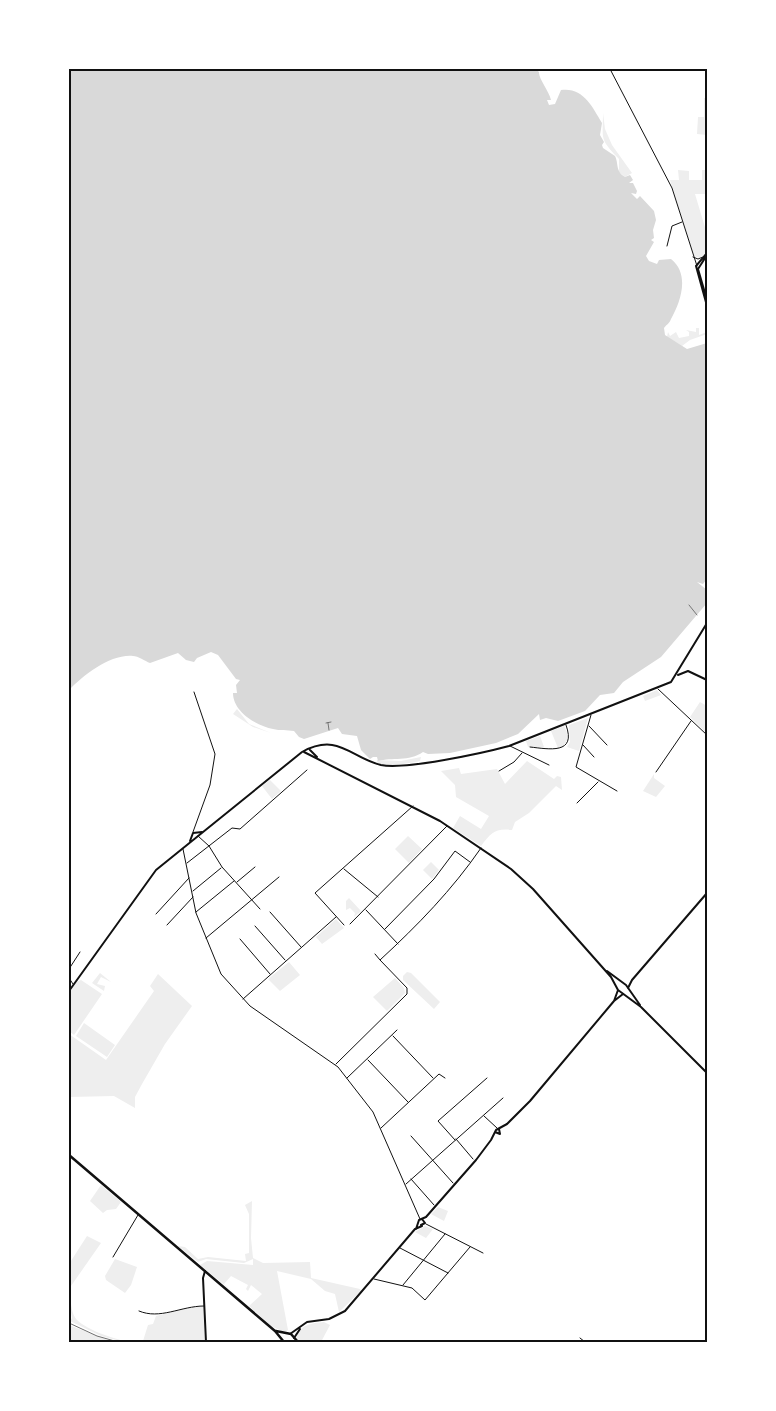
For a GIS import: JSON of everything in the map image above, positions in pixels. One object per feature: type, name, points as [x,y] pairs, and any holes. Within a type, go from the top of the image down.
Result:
[{"type":"main road","points":[[69,1155],[275,1331],[284,1341],[288,1334]]},
{"type":"main road","points":[[275,1331],[288,1334],[298,1342]]},
{"type":"street","points":[[610,69],[669,180],[707,306]]},
{"type":"street","points":[[667,246],[672,226],[683,222]]},
{"type":"street","points":[[693,257],[698,259],[707,254]]},
{"type":"street","points":[[698,269],[707,254]]},
{"type":"street","points":[[696,266],[704,256]]},
{"type":"street","points":[[696,266],[707,300]]},
{"type":"street","points":[[69,991],[151,876],[196,835],[204,831],[302,752],[316,748],[341,746],[372,763],[391,766],[488,752],[509,746],[671,682],[678,675],[707,623]]},
{"type":"street","points":[[678,675],[688,671],[707,680]]},
{"type":"street","points":[[657,688],[707,735]]},
{"type":"street","points":[[194,692],[216,754],[210,785],[195,826],[196,835],[209,846],[222,867],[260,909]]},
{"type":"street","points":[[591,715],[574,766],[617,791]]},
{"type":"street","points":[[656,772],[692,720]]},
{"type":"street","points":[[530,748],[558,749],[564,747],[568,739],[566,724]]},
{"type":"street","points":[[588,725],[607,745]]},
{"type":"street","points":[[582,745],[594,757]]},
{"type":"street","points":[[509,746],[549,765]]},
{"type":"street","points":[[315,755],[316,748]]},
{"type":"street","points":[[309,750],[310,754]]},
{"type":"street","points":[[309,750],[319,759]]},
{"type":"street","points":[[302,752],[310,754],[447,825],[518,875],[606,970],[628,988],[641,1007]]},
{"type":"street","points":[[498,771],[514,762],[522,753]]},
{"type":"street","points":[[187,864],[232,828],[240,829],[307,770]]},
{"type":"street","points":[[577,804],[599,782]]},
{"type":"street","points":[[344,925],[315,893],[413,806]]},
{"type":"street","points":[[350,924],[447,825]]},
{"type":"street","points":[[183,848],[196,913],[217,967],[243,999],[336,1064],[368,1105],[381,1129],[422,1225]]},
{"type":"street","points":[[380,960],[452,888],[481,848]]},
{"type":"street","points":[[384,929],[434,879],[455,851],[471,863]]},
{"type":"street","points":[[192,891],[222,867]]},
{"type":"street","points":[[196,913],[255,867]]},
{"type":"street","points":[[344,869],[378,897]]},
{"type":"street","points":[[206,938],[280,877]]},
{"type":"street","points":[[156,914],[190,878]]},
{"type":"street","points":[[491,1140],[500,1134],[507,1124],[530,1101],[707,893]]},
{"type":"street","points":[[167,925],[193,897]]},
{"type":"street","points":[[366,909],[398,944]]},
{"type":"street","points":[[270,912],[301,948]]},
{"type":"street","points":[[243,999],[336,916]]},
{"type":"street","points":[[255,926],[286,961]]},
{"type":"street","points":[[240,939],[271,974]]},
{"type":"street","points":[[69,969],[80,952]]},
{"type":"street","points":[[336,1064],[407,994],[407,988],[374,954]]},
{"type":"street","points":[[606,970],[618,990],[641,1007],[707,1074]]},
{"type":"street","points":[[69,978],[73,985]]},
{"type":"street","points":[[614,1001],[619,985],[632,980]]},
{"type":"street","points":[[347,1078],[397,1030]]},
{"type":"street","points":[[392,1035],[434,1079]]},
{"type":"street","points":[[367,1059],[409,1103]]},
{"type":"street","points":[[381,1129],[439,1074],[445,1078]]},
{"type":"street","points":[[473,1159],[438,1121],[487,1078]]},
{"type":"street","points":[[405,1185],[503,1098]]},
{"type":"street","points":[[483,1115],[500,1134]]},
{"type":"street","points":[[416,1229],[420,1220],[426,1217],[491,1140],[497,1130],[507,1124]]},
{"type":"street","points":[[497,1130],[500,1134]]},
{"type":"street","points":[[411,1136],[453,1183]]},
{"type":"street","points":[[411,1179],[434,1205]]},
{"type":"street","points":[[113,1256],[139,1215]]},
{"type":"street","points":[[288,1334],[307,1322],[329,1319],[345,1311],[416,1229],[425,1222],[426,1217]]},
{"type":"street","points":[[420,1220],[430,1227]]},
{"type":"street","points":[[422,1225],[430,1227],[483,1253]]},
{"type":"street","points":[[403,1286],[445,1234]]},
{"type":"street","points":[[374,1279],[412,1288],[426,1300],[470,1247]]},
{"type":"street","points":[[399,1248],[448,1273]]},
{"type":"street","points":[[205,1271],[206,1342]]},
{"type":"street","points":[[139,1311],[152,1316],[192,1306],[204,1306]]},
{"type":"street","points":[[294,1340],[301,1327]]},
{"type":"street","points":[[580,1338],[585,1342]]},
{"type":"path","points":[[689,605],[697,615]]},
{"type":"path","points":[[329,730],[327,723],[331,722]]},
{"type":"shaded area","points":[[69,69],[536,69],[550,96],[551,100],[547,100],[549,105],[555,104],[561,90],[575,91],[586,99],[602,123],[600,135],[604,142],[603,148],[615,156],[618,170],[622,175],[625,177],[630,175],[633,180],[629,183],[633,183],[637,191],[636,194],[631,193],[637,199],[640,196],[654,211],[656,220],[653,230],[654,238],[651,240],[654,242],[646,256],[649,261],[657,264],[659,260],[671,259],[677,265],[680,272],[682,288],[678,304],[670,321],[664,328],[665,335],[687,349],[707,343],[707,579],[703,584],[697,582],[707,590],[707,603],[661,657],[623,682],[614,693],[600,695],[585,711],[558,721],[546,718],[540,720],[539,714],[518,734],[496,743],[450,753],[428,754],[423,752],[412,757],[378,761],[377,757],[370,759],[361,750],[357,736],[342,734],[338,728],[304,739],[299,737],[294,731],[273,729],[253,721],[241,712],[234,700],[233,693],[237,693],[236,685],[240,680],[236,679],[218,655],[211,652],[197,658],[194,662],[186,660],[178,653],[150,663],[135,656],[115,658],[90,672],[69,690]]},
{"type":"shaded area","points":[[704,98],[707,98],[707,135],[697,134],[698,117],[704,117]]},
{"type":"shaded area","points":[[603,113],[605,129],[612,145],[632,173],[625,177],[619,172],[619,159],[605,142]]},
{"type":"shaded area","points":[[678,170],[689,171],[689,180],[702,180],[702,170],[707,170],[707,194],[695,194],[707,234],[707,252],[700,258],[694,256],[670,180],[679,180]]},
{"type":"shaded area","points":[[696,328],[699,328],[699,335],[707,332],[707,334],[690,340],[682,346],[667,337],[668,332],[670,336],[676,332],[679,338],[689,336],[689,332],[686,330],[696,332]]},
{"type":"shaded area","points":[[657,690],[661,695],[645,701],[643,696]]},
{"type":"shaded area","points":[[700,702],[707,706],[707,728],[705,732],[690,717]]},
{"type":"shaded area","points":[[237,709],[249,724],[271,733],[253,727],[233,714]]},
{"type":"shaded area","points":[[588,718],[579,751],[567,747],[570,742],[569,725]]},
{"type":"shaded area","points":[[564,726],[567,732],[567,739],[562,747],[558,748],[551,731]]},
{"type":"shaded area","points":[[540,736],[544,747],[528,747],[526,741]]},
{"type":"shaded area","points":[[421,757],[420,761],[403,764],[388,765],[377,763],[377,760],[401,761]]},
{"type":"shaded area","points":[[527,761],[554,779],[557,776],[561,777],[562,790],[556,786],[529,813],[515,822],[512,830],[494,832],[481,846],[453,828],[460,816],[481,829],[489,816],[456,797],[455,785],[441,771],[459,768],[461,774],[497,769],[505,784]]},
{"type":"shaded area","points":[[654,774],[654,778],[665,786],[656,797],[643,791]]},
{"type":"shaded area","points":[[270,780],[281,791],[272,799],[262,786]]},
{"type":"shaded area","points":[[408,836],[422,849],[409,863],[395,849]]},
{"type":"shaded area","points":[[431,862],[439,870],[432,879],[423,870]]},
{"type":"shaded area","points":[[349,898],[361,911],[354,917],[355,913],[350,908],[346,910],[346,901]]},
{"type":"shaded area","points":[[336,919],[344,928],[322,944],[316,937]]},
{"type":"shaded area","points":[[289,962],[300,975],[280,991],[268,979]]},
{"type":"shaded area","points":[[407,972],[411,973],[440,1002],[434,1009],[403,980],[403,976]]},
{"type":"shaded area","points":[[100,973],[111,982],[101,977],[97,984],[105,986],[104,991],[92,983]]},
{"type":"shaded area","points":[[158,974],[192,1006],[165,1044],[142,1084],[135,1097],[135,1108],[114,1096],[69,1097],[69,1034],[106,1060],[154,991],[150,986]]},
{"type":"shaded area","points":[[395,978],[404,988],[405,993],[387,1011],[373,997]]},
{"type":"shaded area","points":[[81,980],[102,994],[74,1035],[69,1031],[68,1002],[72,988],[75,983]]},
{"type":"shaded area","points":[[84,1023],[115,1045],[107,1057],[76,1036]]},
{"type":"shaded area","points":[[101,1185],[121,1202],[116,1209],[107,1210],[103,1213],[90,1201]]},
{"type":"shaded area","points":[[252,1201],[251,1238],[253,1258],[263,1263],[310,1262],[311,1278],[360,1289],[361,1291],[339,1312],[335,1294],[325,1291],[311,1279],[277,1271],[288,1330],[284,1332],[271,1326],[249,1306],[262,1294],[251,1285],[248,1291],[246,1289],[248,1285],[231,1276],[224,1284],[233,1292],[200,1265],[207,1261],[253,1265],[253,1259],[244,1263],[206,1259],[198,1262],[178,1246],[185,1247],[198,1259],[208,1257],[246,1261],[245,1254],[249,1253],[249,1214],[245,1205]]},
{"type":"shaded area","points":[[438,1207],[448,1211],[444,1221],[431,1214]]},
{"type":"shaded area","points":[[425,1226],[433,1229],[426,1238],[415,1232]]},
{"type":"shaded area","points":[[87,1236],[101,1243],[71,1286],[72,1309],[75,1317],[90,1329],[119,1339],[137,1342],[124,1342],[101,1336],[70,1321],[72,1318],[69,1301],[69,1264]]},
{"type":"shaded area","points":[[115,1259],[137,1267],[131,1285],[125,1293],[106,1280],[105,1276]]},
{"type":"shaded area","points":[[192,1307],[203,1307],[205,1342],[137,1342],[143,1341],[148,1325],[153,1324],[156,1316]]},
{"type":"shaded area","points":[[324,1322],[330,1325],[321,1342],[300,1342],[296,1339],[297,1334],[303,1328],[310,1324]]},
{"type":"shaded area","points":[[69,1325],[113,1342],[69,1342]]},
{"type":"railway","points":[[69,1323],[97,1336],[118,1342]]}]
